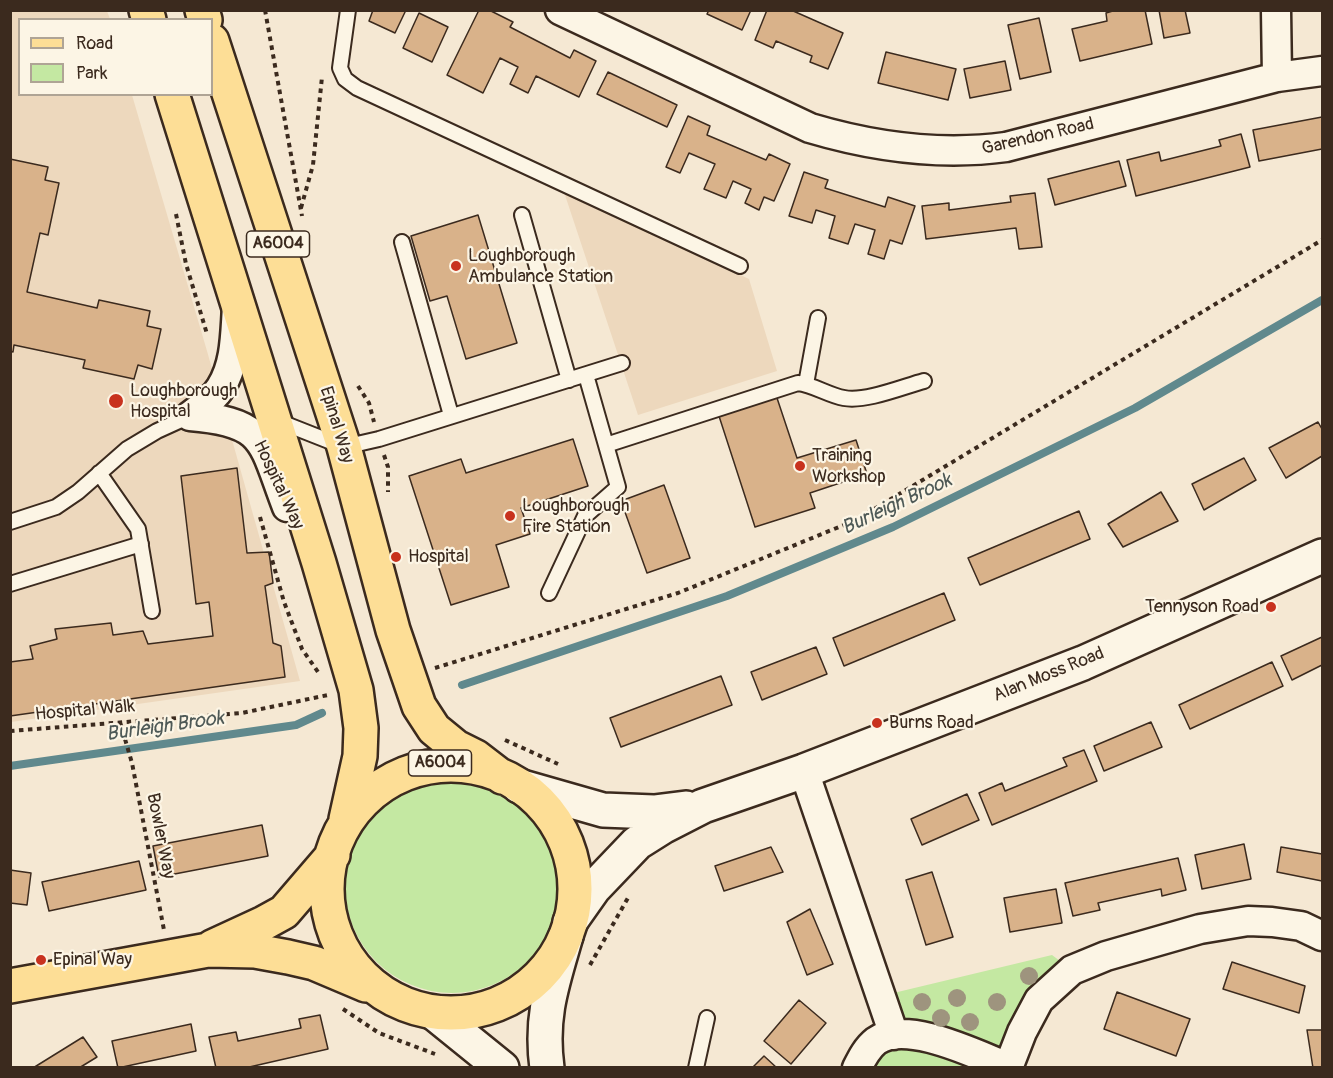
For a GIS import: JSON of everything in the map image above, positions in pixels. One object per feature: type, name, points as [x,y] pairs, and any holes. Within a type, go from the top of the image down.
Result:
[{"type":"main road","name":"Epinal Way","points":[[213,44],[344,447],[393,630],[418,706],[434,729],[456,747],[476,757],[511,781]]},
{"type":"main road","name":"A6004","points":[[173,96],[319,563],[356,690],[362,728],[360,756],[328,888],[328,906],[331,923],[344,957],[371,987]]},
{"type":"main road","name":"A6004","points":[[10,986],[208,950],[255,951],[314,963],[371,987],[417,1010],[434,1013],[478,1012],[522,992],[536,980],[557,953],[568,929],[576,889],[572,855],[568,842],[549,810],[511,781],[480,768],[443,762],[406,770],[374,791],[358,807],[340,840],[284,912],[208,950]]},
{"type":"street","name":"Garendon Road","points":[[560,10],[810,128],[845,138],[906,149],[944,152],[1006,147],[1277,77],[1323,71]]},
{"type":"street","points":[[1276,10],[1277,77]]},
{"type":"street","points":[[190,416],[211,399],[221,387],[232,364],[237,307]]},
{"type":"street","name":"Hospital Way","points":[[190,416],[232,422],[249,430],[261,441],[293,521],[319,563]]},
{"type":"street","name":"Alan Moss Road","points":[[568,929],[594,888],[637,843],[703,806],[804,771],[1083,663],[1323,556]]},
{"type":"street","points":[[804,771],[894,1035]]},
{"type":"street","name":"Alan Moss Road","points":[[511,781],[603,810],[654,812],[703,806]]},
{"type":"street","points":[[857,1068],[867,1050],[877,1040],[894,1035],[912,1034],[933,1039],[1008,1067],[1022,1032],[1039,1000],[1072,970],[1107,956],[1200,929],[1248,921],[1272,922],[1301,926],[1323,936]]},
{"type":"street","points":[[547,1068],[544,1031],[546,1010],[568,929]]},
{"type":"street","points":[[434,1013],[502,1068]]},
{"type":"lane","points":[[348,10],[340,68],[345,79],[357,88],[740,266]]},
{"type":"lane","points":[[522,215],[569,380]]},
{"type":"lane","points":[[402,242],[451,415]]},
{"type":"lane","points":[[806,384],[818,318]]},
{"type":"lane","points":[[273,418],[344,447],[622,363]]},
{"type":"lane","points":[[549,593],[585,516],[618,487],[586,375]]},
{"type":"lane","points":[[606,445],[798,383],[845,398],[865,398],[924,381]]},
{"type":"lane","points":[[10,522],[56,507],[78,492],[127,449],[157,431],[190,416]]},
{"type":"lane","points":[[99,473],[138,529],[152,611]]},
{"type":"lane","points":[[10,584],[141,544]]},
{"type":"lane","points":[[696,1068],[707,1018]]},
{"type":"path","points":[[265,10],[304,226]]},
{"type":"path","points":[[301,209],[313,165],[323,70]]},
{"type":"path","points":[[176,210],[186,264],[208,338]]},
{"type":"path","points":[[440,678],[435,669],[678,593],[855,520],[1323,240]]},
{"type":"path","points":[[355,377],[358,388],[369,404]]},
{"type":"path","points":[[259,513],[284,603],[302,649],[321,678]]},
{"type":"path","points":[[324,687],[329,705]]},
{"type":"path","name":"Hospital Walk","points":[[10,731],[242,713],[334,694]]},
{"type":"path","name":"Bowler Way","points":[[120,722],[132,763],[169,957]]},
{"type":"path","points":[[498,736],[561,766]]},
{"type":"path","points":[[589,968],[634,888]]},
{"type":"path","points":[[339,1007],[379,1033],[438,1055]]},
{"type":"shaded area","name":"Loughborough Hospital","points":[[10,11],[107,11],[110,18],[18,18],[18,96],[132,96],[300,681],[11,722]]},
{"type":"shaded area","points":[[564,192],[749,279],[777,371],[638,415]]},
{"type":"green space","points":[[452,779],[473,781],[493,787],[528,810],[551,845],[557,865],[559,886],[557,907],[551,927],[528,962],[493,985],[473,991],[452,993],[431,991],[411,985],[376,962],[353,927],[347,907],[345,886],[347,865],[353,845],[376,810],[411,787],[431,781]]},
{"type":"green space","points":[[1052,955],[1072,970],[1008,1067],[857,1068],[877,1040],[881,996]]},
{"type":"building","points":[[373,10],[406,10],[395,33],[369,21]]},
{"type":"building","points":[[479,10],[489,10],[513,22],[510,27],[570,58],[574,50],[596,61],[579,97],[536,76],[528,93],[510,84],[518,67],[500,58],[483,93],[447,75]]},
{"type":"building","points":[[709,10],[751,10],[742,30],[707,14]]},
{"type":"building","points":[[767,10],[791,10],[843,33],[828,69],[810,62],[812,56],[776,41],[773,48],[755,40]]},
{"type":"building","points":[[1116,10],[1145,10],[1152,44],[1080,61],[1072,29],[1107,21],[1106,13]]},
{"type":"building","points":[[1159,10],[1185,10],[1190,33],[1164,38]]},
{"type":"building","points":[[419,13],[448,27],[432,62],[403,48]]},
{"type":"building","points":[[1039,18],[1051,72],[1020,79],[1008,25]]},
{"type":"building","points":[[886,52],[956,69],[948,100],[878,83]]},
{"type":"building","points":[[1005,61],[1011,90],[970,98],[964,69]]},
{"type":"building","points":[[608,72],[677,105],[667,127],[597,94]]},
{"type":"building","points":[[688,116],[710,126],[707,135],[766,160],[769,154],[790,164],[774,201],[764,197],[759,210],[745,203],[751,189],[733,181],[726,198],[704,189],[715,164],[689,153],[680,173],[666,167]]},
{"type":"building","points":[[1322,117],[1322,149],[1259,161],[1253,130]]},
{"type":"building","points":[[1241,134],[1250,167],[1136,196],[1127,160],[1159,152],[1161,161],[1221,146],[1219,140]]},
{"type":"building","points":[[10,159],[48,167],[45,180],[59,183],[48,235],[40,233],[27,292],[97,308],[99,300],[150,311],[147,326],[161,329],[152,369],[138,365],[134,379],[83,368],[85,360],[14,345],[13,352],[10,351]]},
{"type":"building","points":[[1119,161],[1126,186],[1055,205],[1048,179]]},
{"type":"building","points":[[804,172],[828,180],[825,188],[885,207],[888,197],[915,206],[902,244],[890,240],[884,259],[868,254],[875,230],[855,224],[848,244],[829,238],[835,216],[816,210],[812,223],[789,216]]},
{"type":"building","points":[[1035,193],[1042,247],[1019,249],[1016,228],[926,239],[922,206],[949,203],[949,210],[1011,202],[1010,196]]},
{"type":"building","name":"Loughborough Ambulance Station","points":[[478,215],[517,343],[466,359],[447,296],[430,301],[411,236]]},
{"type":"building","name":"Training Workshop","points":[[776,395],[797,458],[856,440],[867,474],[810,493],[815,508],[755,527],[718,413]]},
{"type":"building","points":[[1318,422],[1322,429],[1322,456],[1286,478],[1269,448]]},
{"type":"building","name":"Loughborough Fire Station","points":[[573,439],[588,486],[521,508],[530,534],[496,545],[509,587],[451,605],[409,476],[461,459],[466,473]]},
{"type":"building","points":[[1244,458],[1256,480],[1204,510],[1192,484]]},
{"type":"building","points":[[237,468],[247,553],[269,552],[273,583],[265,586],[273,643],[281,646],[285,677],[10,716],[10,662],[33,659],[30,646],[57,639],[55,629],[111,623],[113,635],[143,631],[148,644],[213,636],[209,602],[196,604],[181,476]]},
{"type":"building","points":[[664,485],[690,558],[647,573],[621,501]]},
{"type":"building","points":[[1161,492],[1178,521],[1123,547],[1108,524]]},
{"type":"building","points":[[1079,511],[1090,539],[980,585],[968,558]]},
{"type":"building","points":[[944,593],[955,620],[844,666],[833,638]]},
{"type":"building","points":[[1322,637],[1322,665],[1292,680],[1281,656]]},
{"type":"building","points":[[816,647],[827,674],[762,700],[751,672]]},
{"type":"building","points":[[1272,662],[1283,686],[1190,729],[1179,705]]},
{"type":"building","points":[[721,676],[732,705],[621,747],[610,718]]},
{"type":"building","points":[[1151,722],[1162,747],[1104,771],[1094,746]]},
{"type":"building","points":[[1084,750],[1097,781],[992,825],[979,793],[1002,783],[1005,791],[1067,766],[1063,758]]},
{"type":"building","points":[[967,794],[979,820],[922,845],[911,819]]},
{"type":"building","points":[[262,825],[268,856],[159,877],[153,846]]},
{"type":"building","points":[[1244,844],[1251,879],[1202,889],[1195,855]]},
{"type":"building","points":[[771,847],[783,872],[724,891],[715,866]]},
{"type":"building","points":[[1281,847],[1322,854],[1322,881],[1277,872]]},
{"type":"building","points":[[1178,858],[1186,890],[1162,896],[1161,889],[1098,903],[1100,910],[1073,916],[1065,883]]},
{"type":"building","points":[[139,861],[146,890],[49,911],[42,882]]},
{"type":"building","points":[[10,870],[31,873],[27,905],[10,903]]},
{"type":"building","points":[[932,872],[953,937],[926,945],[906,880]]},
{"type":"building","points":[[1056,889],[1062,923],[1010,932],[1004,898]]},
{"type":"building","points":[[810,909],[833,964],[807,975],[787,922]]},
{"type":"building","points":[[1232,962],[1305,986],[1299,1013],[1223,989]]},
{"type":"building","points":[[1117,992],[1190,1019],[1176,1056],[1104,1029]]},
{"type":"building","points":[[799,1000],[826,1023],[791,1064],[764,1041]]},
{"type":"building","points":[[320,1015],[328,1049],[245,1068],[216,1068],[209,1037],[236,1032],[238,1041],[301,1028],[299,1019]]},
{"type":"building","points":[[191,1024],[196,1051],[118,1068],[112,1041]]},
{"type":"building","points":[[1307,1030],[1322,1030],[1322,1068],[1313,1068]]},
{"type":"building","points":[[83,1037],[97,1057],[79,1068],[33,1068]]},
{"type":"building","points":[[764,1056],[777,1068],[752,1068]]},
{"type":"waterway","name":"Burleigh Brook","points":[[462,685],[727,596],[893,527],[1135,408],[1322,300]]},
{"type":"waterway","name":"Burleigh Brook","points":[[10,766],[296,725],[322,713]]},
{"type":"place","name":"Loughborough Ambulance Station","points":[[456,266]]},
{"type":"place","name":"Loughborough Hospital","points":[[116,401]]},
{"type":"place","name":"Training Workshop","points":[[800,466]]},
{"type":"place","name":"Loughborough Fire Station","points":[[510,516]]},
{"type":"place","name":"Hospital","points":[[396,557]]},
{"type":"place","name":"Tennyson Road","points":[[1271,607]]},
{"type":"place","name":"Burns Road","points":[[877,723]]},
{"type":"place","name":"Epinal Way","points":[[41,960]]}]
